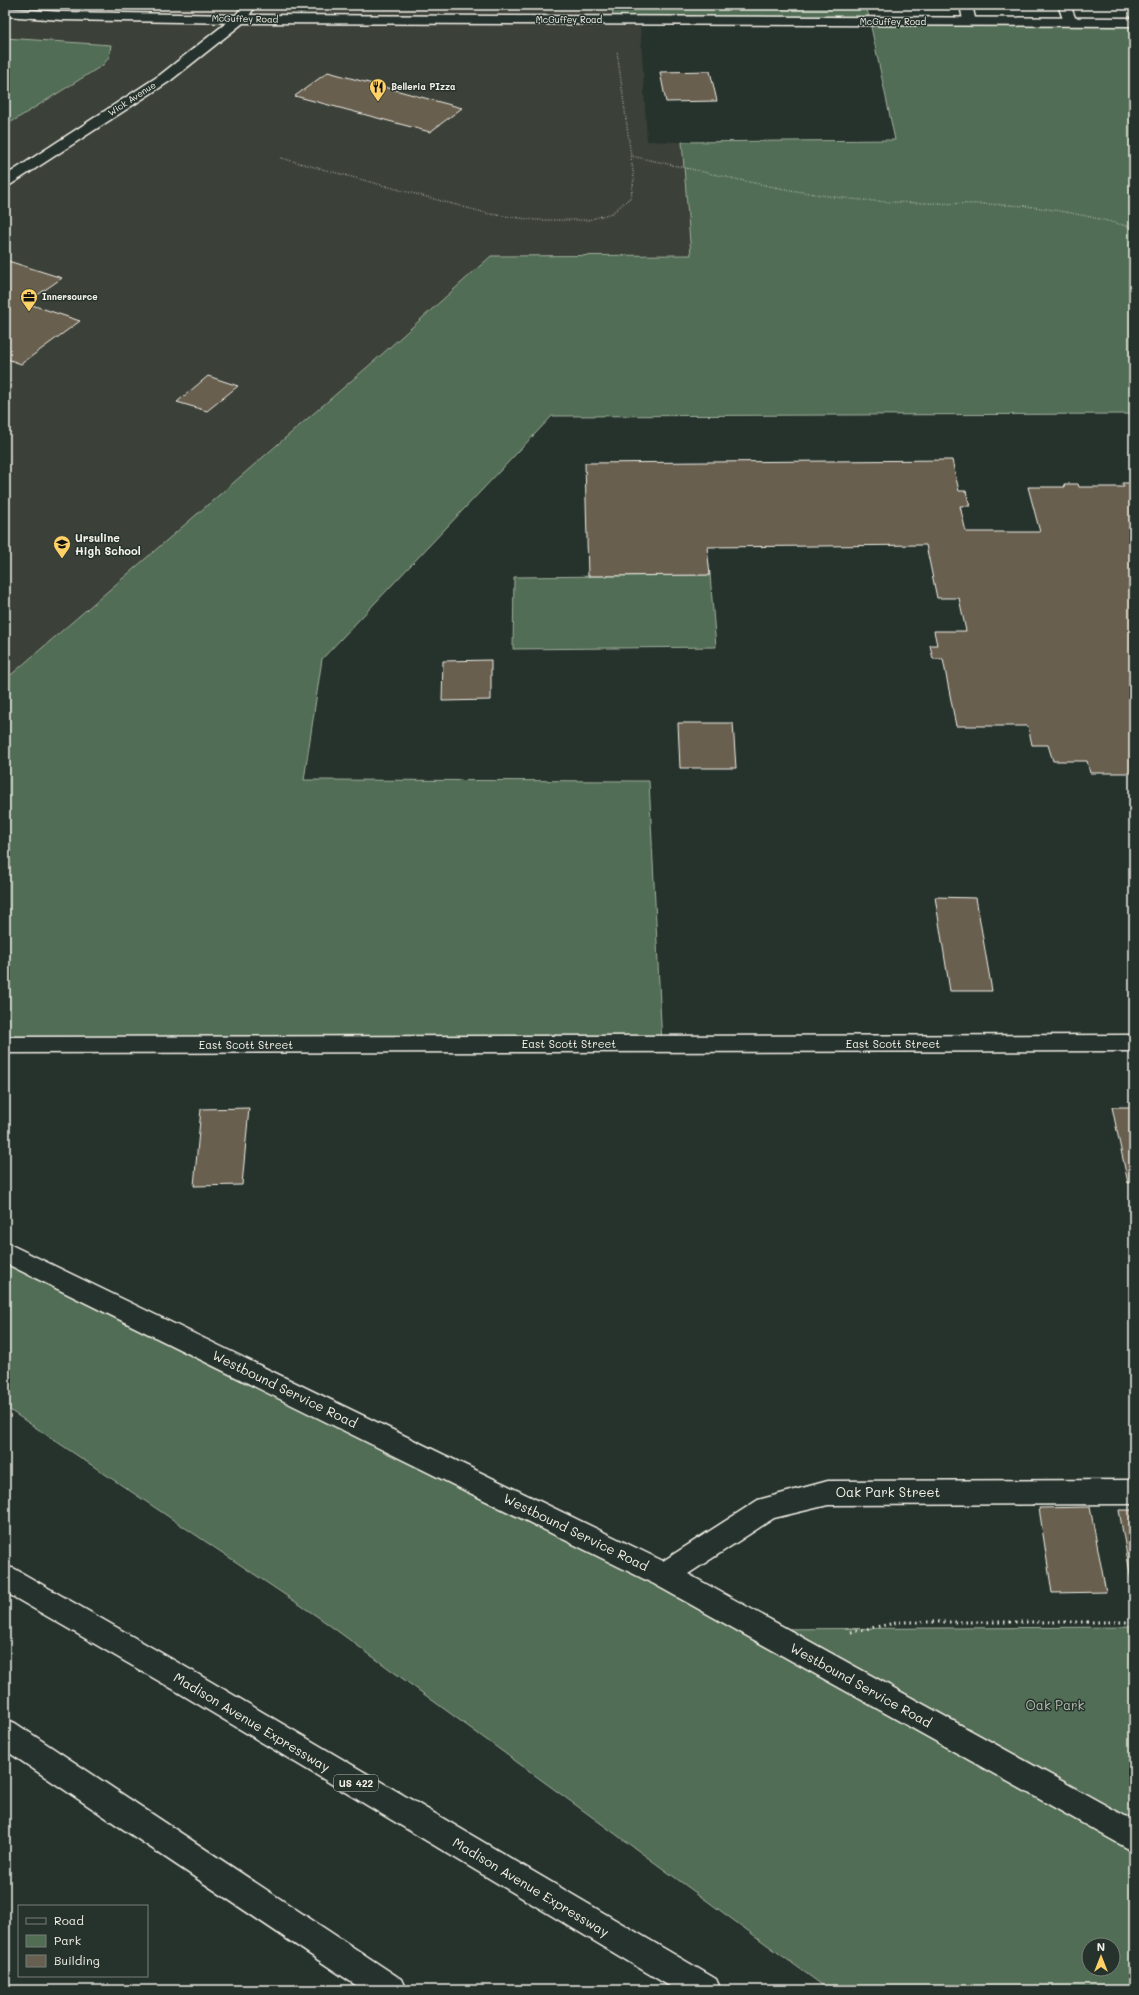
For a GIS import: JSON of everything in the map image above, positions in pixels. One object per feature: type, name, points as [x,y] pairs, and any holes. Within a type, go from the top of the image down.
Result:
[{"type":"main road","name":"Wick Avenue","points":[[5,182],[165,78],[240,19],[250,5]]},
{"type":"main road","points":[[966,5],[969,22]]},
{"type":"main road","points":[[1064,5],[1070,22]]},
{"type":"main road","name":"McGuffey Road","points":[[5,12],[62,16],[240,19],[1134,22]]},
{"type":"main road","name":"East Scott Street","points":[[5,1045],[1134,1043]]},
{"type":"main road","name":"Westbound Service Road","points":[[5,1252],[664,1575],[1134,1837]]},
{"type":"main road","name":"Oak Park Street","points":[[664,1575],[767,1508],[828,1493],[1134,1492]]},
{"type":"main road","name":"Madison Avenue Expressway","points":[[5,1578],[193,1686],[705,1990]]},
{"type":"main road","points":[[5,1733],[390,1990]]},
{"type":"path","points":[[281,158],[490,214],[535,220],[588,220],[612,213],[631,197],[634,179],[612,20]]},
{"type":"path","points":[[631,156],[810,193],[864,200],[928,204],[994,204],[1049,209],[1099,218],[1134,228]]},
{"type":"path","points":[[845,1634],[900,1622],[1134,1622]]},
{"type":"shaded area","points":[[5,5],[613,5],[612,20],[640,21],[647,141],[682,142],[691,255],[491,256],[380,356],[5,680]]},
{"type":"green space","points":[[613,5],[866,5],[870,21],[1134,22],[1134,414],[552,416],[322,659],[304,780],[649,781],[662,1044],[5,1045],[5,680],[380,356],[491,256],[691,255],[682,142],[895,140],[870,22],[612,20]]},
{"type":"green space","points":[[5,38],[111,45],[109,57],[103,65],[5,126]]},
{"type":"green space","points":[[710,575],[716,647],[513,649],[514,577]]},
{"type":"green space","name":"Oak Park","points":[[5,1252],[758,1629],[1134,1627],[1134,1990],[829,1990],[321,1619],[5,1407]]},
{"type":"building","points":[[710,71],[717,101],[666,102],[660,72]]},
{"type":"building","name":"Belleria PIzza","points":[[328,72],[462,108],[430,132],[295,96]]},
{"type":"building","name":"Innersource","points":[[5,260],[62,278],[26,303],[80,321],[21,364],[5,358]]},
{"type":"building","points":[[208,376],[238,386],[207,411],[177,402]]},
{"type":"building","points":[[952,460],[959,491],[966,491],[970,506],[960,506],[966,532],[1040,532],[1028,487],[1065,487],[1064,484],[1078,484],[1079,487],[1124,487],[1122,483],[1134,483],[1134,773],[1090,773],[1087,761],[1053,761],[1048,745],[1032,745],[1028,726],[956,726],[943,659],[933,659],[930,645],[937,645],[934,631],[966,631],[959,598],[937,598],[926,545],[707,547],[710,575],[588,576],[585,463]]},
{"type":"building","points":[[491,660],[491,700],[442,701],[443,661]]},
{"type":"building","points":[[678,723],[733,723],[736,768],[680,768]]},
{"type":"building","points":[[935,897],[976,898],[992,991],[950,991]]},
{"type":"building","points":[[1112,1107],[1134,1107],[1134,1183],[1128,1183]]},
{"type":"building","points":[[249,1108],[242,1185],[194,1186],[201,1109]]},
{"type":"building","points":[[1090,1507],[1106,1592],[1052,1593],[1039,1508]]},
{"type":"building","points":[[1119,1510],[1134,1510],[1134,1590],[1133,1590]]},
{"type":"place","name":"Belleria PIzza","points":[[378,102]]},
{"type":"place","name":"Innersource","points":[[29,312]]},
{"type":"place","name":"Ursuline High School","points":[[62,559]]}]
